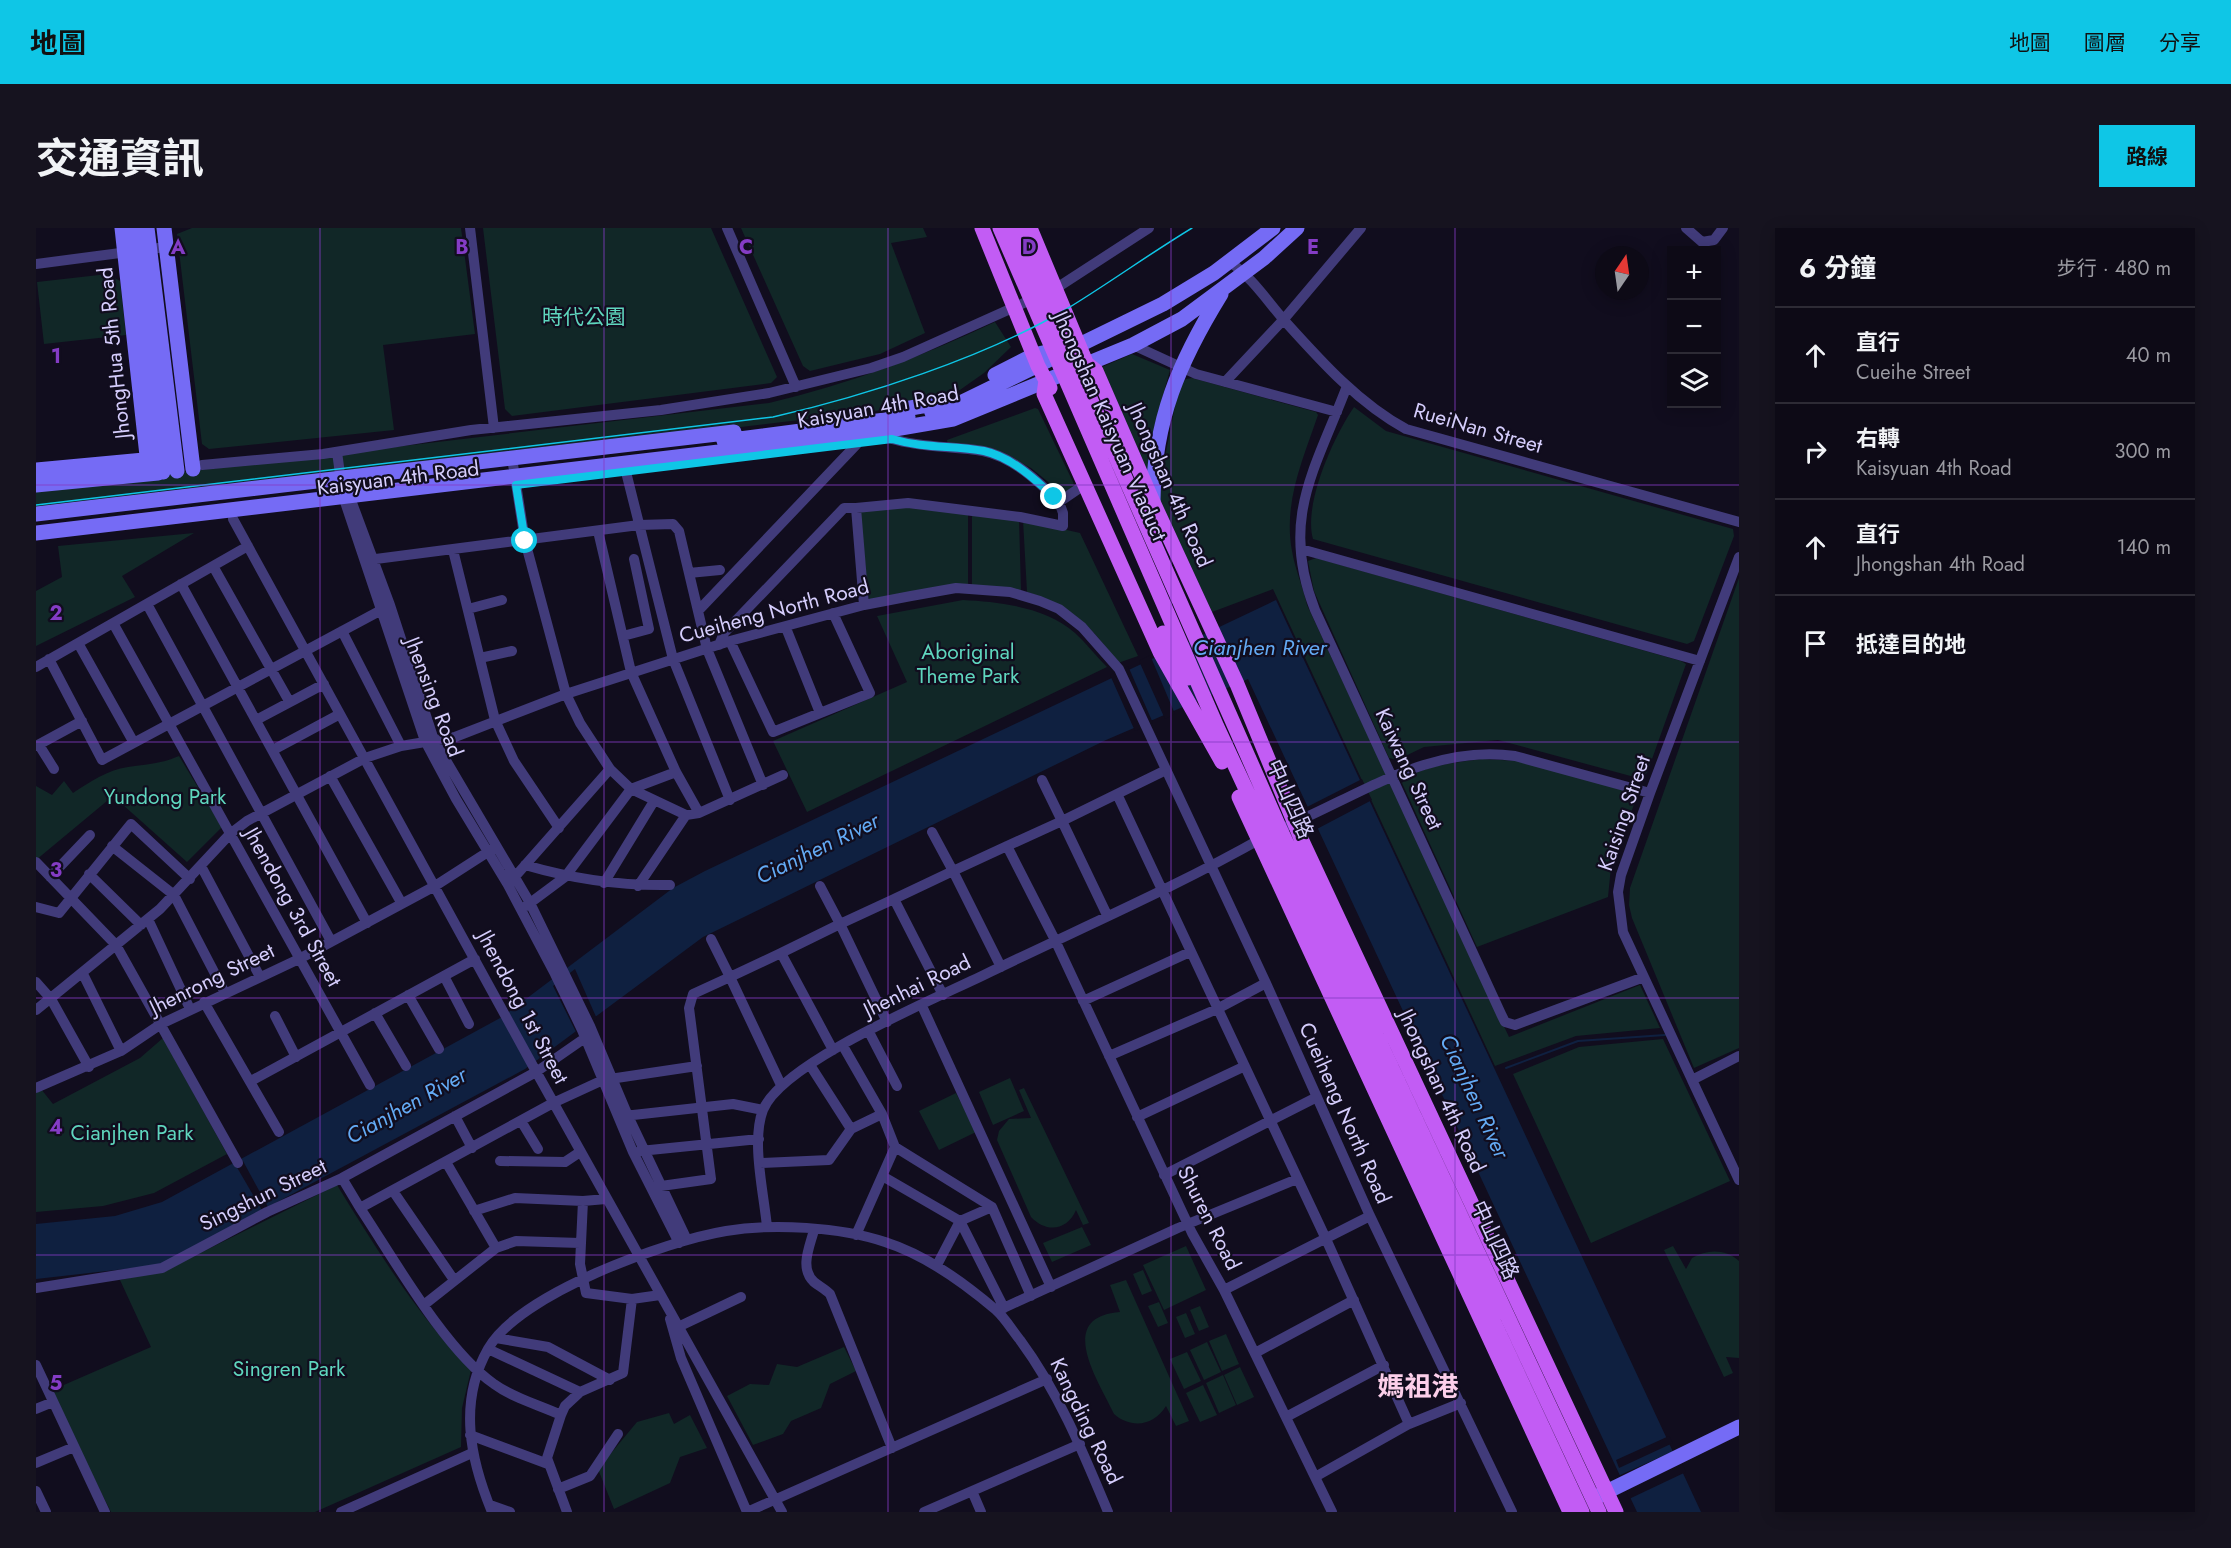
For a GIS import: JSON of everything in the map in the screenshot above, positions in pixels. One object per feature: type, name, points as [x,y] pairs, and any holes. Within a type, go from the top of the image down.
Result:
[{"type":"main road","points":[[982,228],[1036,361],[1044,394],[1084,485],[1186,638],[1207,697]]},
{"type":"main road","name":"Jhongshan Kaisyuan Viaduct","points":[[1000,228],[1186,638]]},
{"type":"main road","name":"Jhongshan Kaisyuan Viaduct","points":[[1015,228],[1186,638]]},
{"type":"main road","name":"Jhongshan 4th Road","points":[[1030,228],[1155,522],[1186,638],[1237,684],[1297,821],[1583,1507]]},
{"type":"main road","name":"Jhongshan 4th Road","points":[[1087,364],[1096,371],[1153,502],[1186,638]]},
{"type":"main road","points":[[1040,382],[1186,638],[1207,697]]},
{"type":"main road","name":"Jhongshan 4th Road","points":[[1207,697],[1216,748],[1269,834],[1583,1507]]},
{"type":"main road","name":"中山四路","points":[[1207,697],[1233,723],[1269,834]]},
{"type":"main road","name":"中山四路","points":[[1207,697],[1217,727],[1583,1507]]},
{"type":"main road","name":"Jhongshan 4th Road","points":[[1583,1507],[1616,1512]]},
{"type":"street","name":"JhongHua 5th Road","points":[[122,228],[137,251],[173,465]]},
{"type":"street","name":"JhongHua 5th Road","points":[[134,228],[173,465]]},
{"type":"street","name":"JhongHua 5th Road","points":[[137,251],[147,228]]},
{"type":"street","points":[[164,228],[173,465]]},
{"type":"street","points":[[470,228],[494,428]]},
{"type":"street","points":[[727,228],[796,387]]},
{"type":"street","points":[[1056,289],[1149,228]]},
{"type":"street","name":"Kaisyuan 4th Road","points":[[36,533],[514,471],[945,402],[1079,344],[1163,304],[1230,261],[1273,228]]},
{"type":"street","name":"Kaisyuan 4th Road","points":[[36,523],[346,493],[514,471],[898,429],[953,419],[1133,345],[1182,319],[1225,288],[1297,228]]},
{"type":"street","points":[[1225,382],[1284,319],[1361,228]]},
{"type":"street","points":[[1686,228],[1702,242],[1714,240],[1723,228]]},
{"type":"street","points":[[36,264],[166,247]]},
{"type":"street","name":"RueiNan Street","points":[[1230,261],[1244,272],[1284,319],[1359,399],[1406,429],[1739,522]]},
{"type":"street","points":[[1155,522],[1153,502],[1159,432],[1180,368],[1225,288]]},
{"type":"street","name":"Kaisyuan 4th Road","points":[[173,465],[337,452],[494,428],[662,410],[796,387],[871,369],[903,357],[1056,289]]},
{"type":"street","points":[[1133,345],[1180,368],[1337,412]]},
{"type":"street","name":"Kaisyuan 4th Road","points":[[514,471],[626,472],[892,439],[954,425],[1028,394],[1040,382]]},
{"type":"street","name":"Kaiwang Street","points":[[1347,386],[1305,490],[1301,510],[1300,549],[1307,584],[1315,610],[1505,1022],[1515,1025],[1644,976]]},
{"type":"street","points":[[833,613],[870,693],[773,732],[724,643],[724,633],[844,508],[908,503],[1020,517],[1063,526],[1059,502],[1036,479],[999,457],[984,451],[913,446],[892,439]]},
{"type":"street","points":[[698,611],[856,444]]},
{"type":"street","name":"Jhensing Road","points":[[337,452],[346,493],[430,740],[456,799],[515,876],[526,907],[586,1031]]},
{"type":"street","points":[[36,470],[173,465]]},
{"type":"street","points":[[36,485],[173,465]]},
{"type":"street","points":[[514,471],[525,541],[566,694],[591,744],[610,769],[631,789],[686,815],[699,813],[783,775]]},
{"type":"street","points":[[626,472],[674,659],[730,800]]},
{"type":"street","points":[[1059,502],[1084,485]]},
{"type":"street","name":"Kaisyuan 4th Road","points":[[36,514],[346,493]]},
{"type":"street","name":"Kaisyuan 4th Road","points":[[36,540],[233,519],[346,493]]},
{"type":"street","points":[[856,508],[864,605]]},
{"type":"street","name":"Jhendong 1st Street","points":[[233,519],[534,1069],[782,1512]]},
{"type":"street","points":[[369,560],[639,525],[673,525],[679,531],[707,649],[763,784]]},
{"type":"street","points":[[598,531],[632,672],[676,772],[699,813]]},
{"type":"street","points":[[36,667],[248,546]]},
{"type":"street","points":[[1300,549],[1700,661]]},
{"type":"street","points":[[453,550],[495,720],[514,761],[559,828]]},
{"type":"street","name":"Kaising Street","points":[[1739,557],[1650,793],[1621,875],[1618,892],[1623,932],[1739,1180]]},
{"type":"street","points":[[623,636],[648,629],[634,559]]},
{"type":"street","points":[[213,566],[289,701]]},
{"type":"street","points":[[689,573],[720,570]]},
{"type":"street","points":[[181,584],[367,923]]},
{"type":"street","name":"Cueiheng North Road","points":[[36,1010],[83,974],[174,895],[230,834],[261,813],[364,758],[400,746],[455,736],[632,672],[724,643],[864,605],[956,588],[1010,592],[1059,609],[1082,627],[1119,669],[1266,983],[1370,1216],[1512,1512]]},
{"type":"street","points":[[468,609],[502,600]]},
{"type":"street","points":[[147,604],[332,942]]},
{"type":"street","points":[[49,659],[102,760],[386,608]]},
{"type":"street","name":"Jhendong 3rd Street","points":[[113,623],[370,1085]]},
{"type":"street","points":[[786,628],[820,713]]},
{"type":"street","points":[[342,631],[400,746]]},
{"type":"street","points":[[78,643],[134,743]]},
{"type":"street","points":[[480,658],[512,651]]},
{"type":"street","points":[[256,720],[324,684]]},
{"type":"street","points":[[273,750],[340,714]]},
{"type":"street","points":[[54,770],[37,746],[82,721]]},
{"type":"street","name":"Jhenhai Road","points":[[767,1227],[759,1139],[763,1110],[781,1085],[838,1048],[887,1022],[1269,834],[1392,777],[1443,759],[1496,753],[1535,760],[1650,793]]},
{"type":"street","points":[[508,885],[610,769]]},
{"type":"street","points":[[656,1186],[711,1179],[689,1000],[693,994],[1166,770]]},
{"type":"street","points":[[526,907],[565,877],[631,789],[676,772]]},
{"type":"street","points":[[330,776],[402,904]]},
{"type":"street","points":[[1042,780],[1107,915]]},
{"type":"street","points":[[1117,794],[1243,1067],[1326,1239],[1409,1424]]},
{"type":"street","points":[[604,883],[654,801]]},
{"type":"street","points":[[638,886],[686,815]]},
{"type":"street","points":[[36,907],[59,913],[131,824],[190,879]]},
{"type":"street","points":[[932,832],[1001,967]]},
{"type":"street","points":[[50,877],[90,835]]},
{"type":"street","points":[[112,846],[174,895],[225,993]]},
{"type":"street","name":"Shuren Road","points":[[1007,846],[1055,940],[1187,1224],[1224,1290],[1332,1512]]},
{"type":"street","name":"Jhensing Road","points":[[493,850],[508,885],[526,907]]},
{"type":"street","name":"Jhenrong Street","points":[[36,1088],[122,1051],[161,1024],[332,942],[435,886],[493,850]]},
{"type":"street","points":[[36,861],[116,945],[238,1162]]},
{"type":"street","points":[[525,865],[565,877],[604,883],[638,886],[670,885]]},
{"type":"street","points":[[201,866],[260,977]]},
{"type":"street","points":[[89,874],[144,922],[190,1009]]},
{"type":"street","points":[[820,886],[887,1022]]},
{"type":"street","points":[[894,899],[943,995]]},
{"type":"street","points":[[711,939],[781,1085]]},
{"type":"street","points":[[1083,1001],[1190,952]]},
{"type":"street","points":[[781,953],[838,1048],[882,1114],[895,1147],[992,1207],[1031,1296]]},
{"type":"street","points":[[251,1081],[475,959]]},
{"type":"street","points":[[83,974],[122,1051]]},
{"type":"street","points":[[444,976],[469,1024]]},
{"type":"street","points":[[36,982],[51,999],[88,1067]]},
{"type":"street","points":[[1109,1056],[1216,1009],[1266,983]]},
{"type":"street","points":[[408,995],[439,1049]]},
{"type":"street","points":[[204,1002],[279,1132]]},
{"type":"street","points":[[922,1006],[1051,1287]]},
{"type":"street","points":[[375,1013],[406,1066]]},
{"type":"street","points":[[275,1016],[296,1057]]},
{"type":"street","points":[[586,1031],[639,1151],[683,1241]]},
{"type":"street","name":"Singshun Street","points":[[36,1288],[162,1268],[267,1211],[342,1178],[455,1116],[534,1069],[586,1031]]},
{"type":"street","points":[[869,1032],[897,1086]]},
{"type":"street","points":[[1692,1080],[1739,1056]]},
{"type":"street","points":[[810,1065],[851,1129]]},
{"type":"street","points":[[360,1208],[553,1103],[608,1079],[697,1066]]},
{"type":"street","points":[[1137,1117],[1243,1067]]},
{"type":"street","points":[[1164,1175],[1317,1097]]},
{"type":"street","points":[[623,1116],[733,1104],[763,1110]]},
{"type":"street","points":[[760,1162],[829,1160],[851,1129],[882,1114]]},
{"type":"street","points":[[455,1116],[472,1148]]},
{"type":"street","points":[[521,1120],[538,1149]]},
{"type":"street","points":[[639,1151],[759,1139]]},
{"type":"street","points":[[856,1235],[884,1177],[895,1147]]},
{"type":"street","points":[[500,1161],[565,1162],[580,1152]]},
{"type":"street","points":[[446,1162],[496,1248]]},
{"type":"street","points":[[884,1177],[960,1221],[1001,1310],[1187,1224],[1297,1179]]},
{"type":"street","points":[[342,1178],[452,1343],[497,1386],[561,1415]]},
{"type":"street","points":[[393,1191],[454,1280]]},
{"type":"street","points":[[474,1211],[515,1197],[583,1201],[606,1199]]},
{"type":"street","points":[[583,1201],[580,1243],[581,1279],[586,1293],[632,1299],[660,1295]]},
{"type":"street","points":[[937,1265],[960,1221],[992,1207]]},
{"type":"street","points":[[1224,1290],[1370,1216]]},
{"type":"street","name":"Kangding Road","points":[[491,1509],[472,1453],[470,1435],[471,1402],[478,1370],[496,1338],[527,1311],[581,1279],[683,1241],[727,1230],[767,1227],[856,1235],[884,1241],[937,1265],[1001,1310],[1047,1379],[1080,1444],[1108,1512]]},
{"type":"street","points":[[814,1230],[807,1257],[807,1268],[814,1282],[830,1294],[892,1448]]},
{"type":"street","points":[[425,1304],[496,1248],[516,1241],[580,1243]]},
{"type":"street","points":[[678,1327],[741,1297]]},
{"type":"street","points":[[567,1512],[548,1464],[548,1453],[566,1406],[580,1392],[620,1376],[625,1369],[632,1299]]},
{"type":"street","points":[[1255,1353],[1354,1300]]},
{"type":"street","points":[[668,1310],[681,1358],[747,1512],[1047,1379]]},
{"type":"street","points":[[496,1338],[548,1347],[610,1380]]},
{"type":"street","points":[[488,1349],[580,1392]]},
{"type":"street","points":[[36,1365],[105,1512]]},
{"type":"street","points":[[1286,1417],[1384,1365]]},
{"type":"street","points":[[36,1409],[53,1402]]},
{"type":"street","points":[[1315,1478],[1409,1424],[1461,1403]]},
{"type":"street","points":[[1583,1507],[1739,1427]]},
{"type":"street","points":[[558,1488],[590,1476],[618,1434]]},
{"type":"street","points":[[470,1435],[548,1464]]},
{"type":"street","points":[[924,1512],[1080,1444]]},
{"type":"street","points":[[36,1463],[74,1447]]},
{"type":"street","points":[[341,1512],[472,1453]]},
{"type":"street","points":[[36,1491],[46,1512]]},
{"type":"street","points":[[972,1491],[981,1512]]},
{"type":"street","points":[[491,1509],[510,1512]]},
{"type":"green space","points":[[192,228],[461,228],[475,334],[383,345],[394,430],[209,449],[202,444],[177,234]]},
{"type":"green space","name":"時代公園","points":[[483,228],[711,228],[777,377],[771,383],[512,416],[505,409]]},
{"type":"green space","points":[[741,228],[923,228],[927,237],[891,243],[925,333],[880,354],[810,371],[803,366]]},
{"type":"green space","points":[[108,274],[120,281],[126,335],[44,344],[37,282]]},
{"type":"green space","points":[[995,322],[1011,347],[984,373],[957,392],[943,398],[891,409],[36,511],[36,489],[769,403],[828,387],[884,368],[940,347]]},
{"type":"green space","points":[[1132,354],[1170,370],[1152,435],[1147,472],[1102,367]]},
{"type":"green space","points":[[1192,378],[1316,412],[1318,415],[1296,481],[1290,516],[1292,551],[1307,605],[1509,1037],[1640,985],[1660,1028],[1576,1036],[1495,1066],[1273,589],[1212,612],[1160,500],[1161,477],[1179,386],[1186,379]]},
{"type":"green space","points":[[1354,407],[1386,431],[1733,529],[1734,536],[1694,641],[1687,644],[1313,539],[1311,524],[1316,490],[1330,452]]},
{"type":"green space","points":[[1035,408],[1038,409],[1073,482],[1074,486],[1063,494],[1031,468],[1010,457],[948,446],[947,440]]},
{"type":"green space","points":[[908,506],[968,513],[968,587],[869,602],[860,512]]},
{"type":"green space","points":[[972,513],[1019,519],[1021,590],[972,587]]},
{"type":"green space","points":[[1023,520],[1080,533],[1138,656],[1118,663],[1089,628],[1069,611],[1027,592]]},
{"type":"green space","points":[[194,533],[122,576],[135,597],[36,646],[36,591],[62,577],[58,546]]},
{"type":"green space","points":[[1316,558],[1686,664],[1647,773],[1638,778],[1498,740],[1424,747],[1397,760],[1389,758],[1314,591],[1308,561]]},
{"type":"green space","points":[[1739,578],[1739,1048],[1694,1068],[1632,918],[1629,905],[1630,888]]},
{"type":"green space","name":"Aboriginal Theme Park","points":[[963,600],[1007,604],[1050,617],[1075,633],[1107,667],[807,812],[773,741],[907,682],[877,616]]},
{"type":"green space","name":"Yundong Park","points":[[179,756],[222,827],[187,862],[113,796],[36,860],[36,786],[52,795],[64,781],[73,793],[113,771]]},
{"type":"green space","points":[[1482,759],[1519,761],[1634,793],[1636,799],[1611,867],[1608,897],[1477,947],[1402,783],[1417,772],[1451,763]]},
{"type":"green space","name":"Cianjhen Park","points":[[163,1038],[227,1154],[154,1193],[103,1206],[36,1212],[36,1093],[41,1089],[53,1104],[140,1058]]},
{"type":"green space","points":[[1663,1039],[1730,1181],[1591,1243],[1513,1074],[1579,1047]]},
{"type":"green space","points":[[1010,1078],[1024,1111],[993,1125],[979,1092]]},
{"type":"green space","points":[[1024,1088],[1089,1223],[1083,1225],[1076,1210],[1067,1222],[1056,1227],[1043,1226],[1031,1217],[997,1140],[999,1131],[1009,1119],[1031,1118],[1019,1090]]},
{"type":"green space","points":[[956,1093],[976,1132],[939,1150],[919,1111]]},
{"type":"green space","name":"Singren Park","points":[[337,1185],[415,1304],[471,1370],[462,1408],[461,1447],[315,1512],[111,1512],[50,1391],[151,1347],[120,1280],[166,1270]]},
{"type":"green space","points":[[1082,1227],[1091,1245],[1052,1262],[1043,1243]]},
{"type":"green space","points":[[1186,1246],[1206,1290],[1164,1310],[1143,1265]]},
{"type":"green space","points":[[1673,1246],[1686,1269],[1692,1258],[1710,1252],[1722,1252],[1739,1261],[1739,1358],[1726,1357],[1733,1373],[1724,1377],[1664,1250]]},
{"type":"green space","points":[[1143,1270],[1152,1291],[1142,1295],[1133,1274]]},
{"type":"green space","points":[[1126,1280],[1189,1421],[1176,1426],[1166,1406],[1161,1413],[1149,1421],[1128,1422],[1114,1414],[1099,1384],[1087,1352],[1085,1338],[1089,1325],[1100,1316],[1120,1312],[1110,1285]]},
{"type":"green space","points":[[1159,1302],[1168,1323],[1158,1327],[1148,1306]]},
{"type":"green space","points":[[1200,1306],[1209,1327],[1199,1331],[1190,1310]]},
{"type":"green space","points":[[1186,1313],[1195,1334],[1185,1338],[1176,1317]]},
{"type":"green space","points":[[1226,1334],[1239,1364],[1222,1371],[1209,1341]]},
{"type":"green space","points":[[1207,1342],[1221,1372],[1204,1380],[1190,1350]]},
{"type":"green space","points":[[844,1347],[856,1371],[830,1384],[821,1408],[791,1421],[783,1434],[753,1445],[727,1396],[750,1384],[769,1385],[777,1364],[797,1367]]},
{"type":"green space","points":[[1187,1352],[1201,1381],[1184,1389],[1170,1359]]},
{"type":"green space","points":[[1240,1367],[1254,1397],[1237,1405],[1224,1375]]},
{"type":"green space","points":[[1223,1375],[1236,1405],[1219,1413],[1206,1383]]},
{"type":"green space","points":[[1203,1385],[1217,1415],[1200,1422],[1186,1393]]},
{"type":"green space","points":[[669,1413],[674,1424],[690,1415],[707,1448],[680,1457],[670,1483],[614,1509],[598,1469],[637,1422]]},
{"type":"water","name":"Cianjhen River","points":[[1276,600],[1701,1512],[1637,1512],[1248,679],[1106,740],[703,937],[525,1069],[160,1265],[36,1279],[36,1224],[115,1216],[162,1202],[502,1017],[673,888]]},
{"type":"pier","points":[[1150,655],[1175,714],[1165,719],[1139,661]]},
{"type":"pier","points":[[1128,666],[1153,723],[1135,731],[1110,675]]},
{"type":"pier","points":[[1362,779],[1372,800],[1315,830],[1305,808]]},
{"type":"pier","points":[[575,969],[597,1019],[577,1034],[553,986]]},
{"type":"pier","points":[[243,1161],[269,1209],[263,1212],[235,1164]]},
{"type":"pier","points":[[1669,1436],[1673,1443],[1619,1468],[1616,1460]]},
{"type":"pier","points":[[1676,1450],[1686,1472],[1629,1499],[1618,1476]]},
{"type":"waterway","points":[[1506,1068],[1578,1041],[1665,1035]]},
{"type":"tram line","points":[[36,505],[773,417],[884,387],[998,344],[1065,310],[1192,228]]},
{"type":"district","name":"媽祖港","points":[[1418,1386]]},
{"type":"route","points":[[525,541],[516,485],[892,439],[913,446],[984,451],[999,457],[1036,479],[1054,497]]}]
